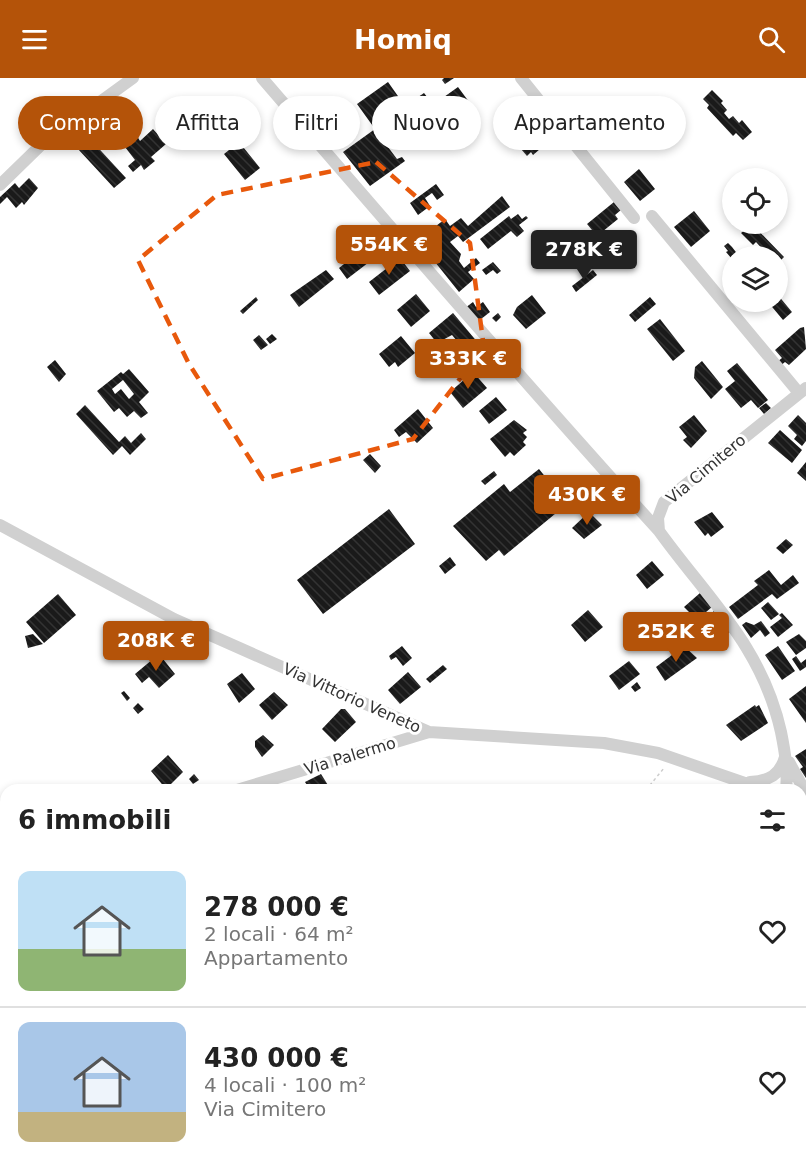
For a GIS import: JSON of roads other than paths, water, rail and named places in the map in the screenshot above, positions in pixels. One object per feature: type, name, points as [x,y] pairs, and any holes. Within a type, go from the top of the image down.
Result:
[{"type":"street","points":[[0,185],[42,144],[133,78]]},
{"type":"street","points":[[262,78],[420,259],[499,354],[659,531],[749,649],[763,674],[776,710],[786,756],[786,784]]},
{"type":"street","points":[[521,78],[634,218]]},
{"type":"street","points":[[652,216],[802,390]]},
{"type":"street","name":"Via Cimitero","points":[[659,531],[658,518],[664,502],[802,390]]},
{"type":"street","name":"Via Vittorio Veneto","points":[[0,525],[174,619],[429,732],[604,743],[672,758],[749,784]]},
{"type":"street","name":"Via Palermo","points":[[273,784],[429,732]]},
{"type":"street","points":[[744,782],[770,779],[782,767],[786,756]]},
{"type":"street","points":[[786,756],[801,784]]}]
